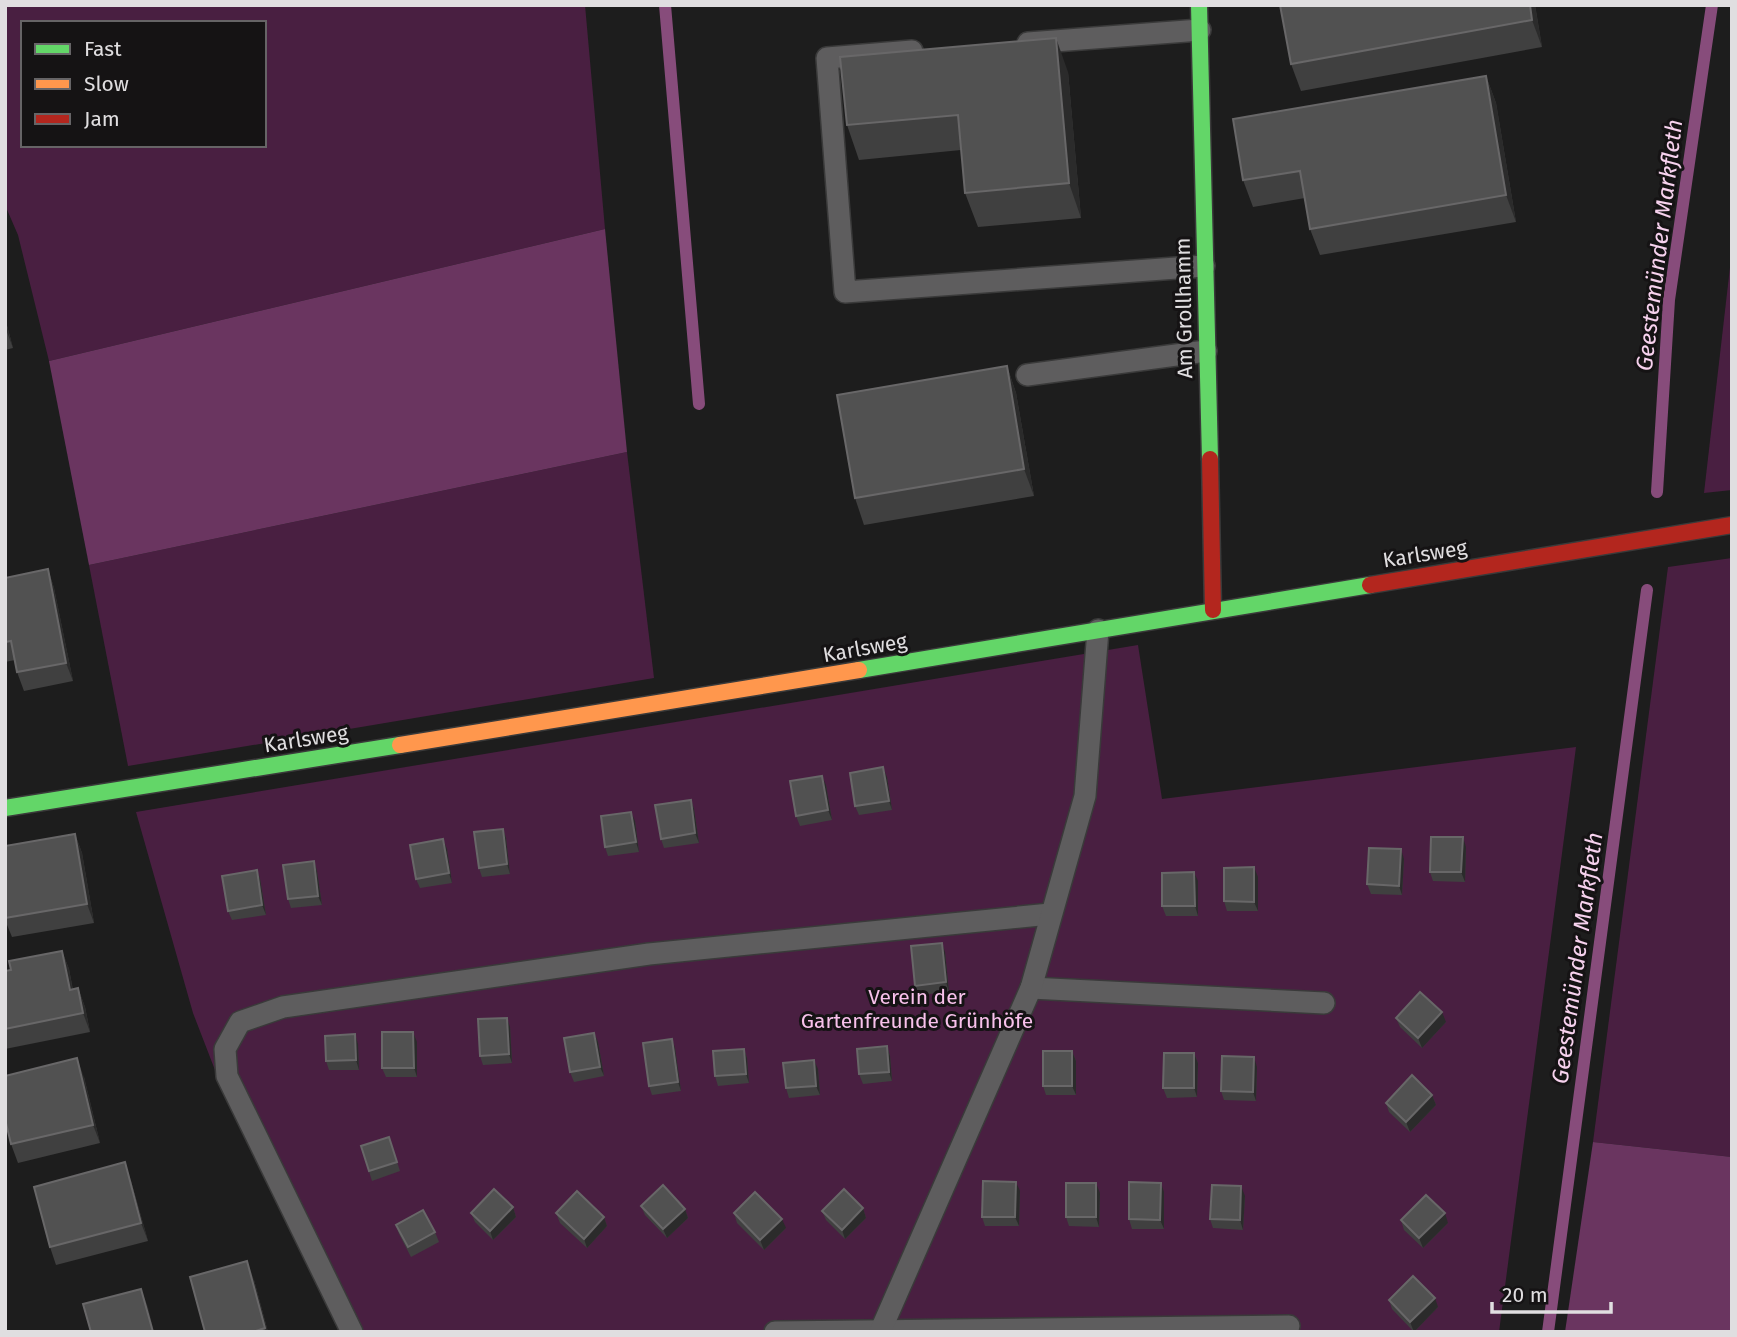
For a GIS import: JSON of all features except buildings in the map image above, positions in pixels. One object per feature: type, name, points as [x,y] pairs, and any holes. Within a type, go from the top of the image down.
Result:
[{"type":"street","name":"Am Grollhamm","points":[[1199,5],[1213,610]]},
{"type":"street","name":"Karlsweg","points":[[5,808],[654,705],[1732,525]]},
{"type":"lane","points":[[1007,44],[1200,30]]},
{"type":"lane","points":[[938,49],[827,58],[845,292],[1203,265]]},
{"type":"lane","points":[[1027,375],[1206,351]]},
{"type":"lane","points":[[880,1332],[1031,988],[1085,796],[1098,630]]},
{"type":"lane","points":[[352,1332],[227,1076],[225,1049],[240,1022],[283,1007],[649,954],[1050,914]]},
{"type":"lane","points":[[1031,988],[1324,1003]]},
{"type":"lane","points":[[775,1332],[1289,1326]]},
{"type":"green space","points":[[5,5],[585,5],[605,229],[49,361],[18,235],[5,205]]},
{"type":"green space","points":[[1732,250],[1732,490],[1704,493]]},
{"type":"green space","points":[[627,452],[654,678],[128,766],[89,565]]},
{"type":"green space","points":[[1732,558],[1732,1157],[1593,1142],[1668,567]]},
{"type":"green space","name":"Verein der Gartenfreunde Grünhöfe","points":[[1138,645],[1162,799],[1576,747],[1499,1332],[340,1332],[225,1096],[193,1013],[136,812]]},
{"type":"shaded area","points":[[605,229],[627,452],[89,565],[49,361]]},
{"type":"shaded area","points":[[1593,1142],[1732,1157],[1732,1332],[1565,1332]]},
{"type":"waterway","points":[[665,5],[699,404]]},
{"type":"waterway","name":"Geestemünder Markfleth","points":[[1657,492],[1669,300],[1712,5]]},
{"type":"waterway","name":"Geestemünder Markfleth","points":[[1548,1332],[1647,590]]},
{"type":"traffic: fast","points":[[1199,5],[1210,459]]},
{"type":"traffic: fast","points":[[859,670],[1370,585]]},
{"type":"traffic: fast","points":[[5,808],[400,745]]},
{"type":"traffic: slow","points":[[400,745],[859,670]]},
{"type":"traffic: jam","points":[[1210,459],[1213,610]]},
{"type":"traffic: jam","points":[[1370,585],[1732,525]]}]
